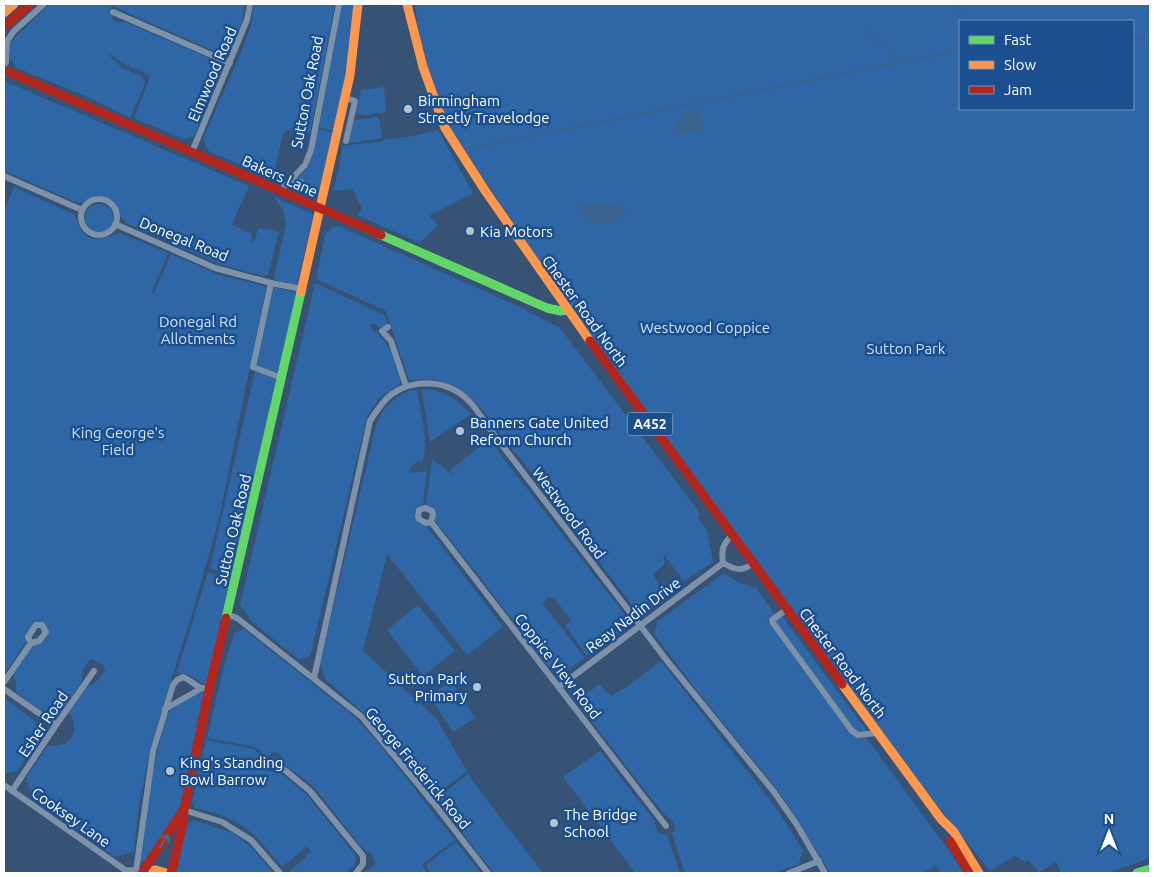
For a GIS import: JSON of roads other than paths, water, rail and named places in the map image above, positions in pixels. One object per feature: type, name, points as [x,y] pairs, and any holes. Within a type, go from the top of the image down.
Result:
[{"type":"main road","points":[[4,13],[14,4]]},
{"type":"main road","points":[[4,27],[30,4]]},
{"type":"main road","name":"Sutton Oak Road","points":[[171,873],[183,823],[205,689],[236,579],[338,132],[350,75],[358,4]]},
{"type":"main road","name":"Chester Road North","points":[[407,4],[423,67],[445,128],[510,229],[786,610],[940,819],[954,832],[979,873]]},
{"type":"main road","name":"Bakers Lane","points":[[4,70],[545,306],[558,311],[565,306]]},
{"type":"main road","points":[[140,872],[184,810]]},
{"type":"main road","name":"Chester Road North","points":[[940,819],[947,836],[969,873]]},
{"type":"main road","points":[[1137,873],[1150,869]]},
{"type":"main road","points":[[140,872],[156,870],[166,873]]},
{"type":"street","points":[[4,65],[6,62],[7,41],[14,31],[44,4]]},
{"type":"street","name":"Elmwood Road","points":[[192,152],[247,20],[250,4]]},
{"type":"street","name":"Sutton Oak Road","points":[[280,190],[305,165],[311,150],[339,4]]},
{"type":"street","points":[[117,16],[230,63]]},
{"type":"street","points":[[345,98],[355,101],[346,141]]},
{"type":"street","points":[[338,132],[348,134]]},
{"type":"street","points":[[4,176],[82,210]]},
{"type":"street","points":[[291,180],[301,182]]},
{"type":"street","points":[[94,200],[106,201],[115,211],[115,224],[106,234],[95,235],[89,232],[82,223],[82,210],[94,200]]},
{"type":"street","name":"Donegal Road","points":[[115,224],[215,268],[302,289]]},
{"type":"street","points":[[271,282],[253,367],[282,378]]},
{"type":"street","points":[[314,678],[370,422],[391,395],[406,386],[391,341],[382,328]]},
{"type":"street","name":"Westwood Road","points":[[406,386],[427,383],[440,385],[455,390],[467,399],[640,625],[774,792],[797,825],[826,873]]},
{"type":"street","name":"Coppice View Road","points":[[431,522],[666,826]]},
{"type":"street","points":[[732,535],[723,545],[723,563],[731,568],[741,570],[753,563]]},
{"type":"street","name":"Reay Nadin Drive","points":[[559,687],[723,563]]},
{"type":"street","name":"Chester Road North","points":[[786,610],[773,618],[773,623],[852,731],[858,735],[877,733]]},
{"type":"street","name":"George Frederick Road","points":[[227,614],[237,618],[362,718],[432,801],[488,873]]},
{"type":"street","points":[[4,682],[30,643]]},
{"type":"street","name":"Esher Road","points":[[12,791],[94,671]]},
{"type":"street","points":[[140,872],[153,751],[172,685],[183,677],[205,689]]},
{"type":"street","points":[[165,709],[205,689]]},
{"type":"street","points":[[4,690],[56,725]]},
{"type":"street","points":[[275,762],[310,791],[363,856],[363,864],[356,873]]},
{"type":"street","name":"Cooksey Lane","points":[[4,785],[125,872],[140,872]]},
{"type":"street","points":[[184,810],[222,822],[251,840],[280,873]]},
{"type":"street","points":[[789,873],[818,861]]},
{"type":"waterway","points":[[955,4],[964,20]]},
{"type":"waterway","points":[[868,30],[901,61]]},
{"type":"waterway","points":[[1134,40],[1150,36]]},
{"type":"waterway","points":[[516,139],[959,50]]},
{"type":"waterway","points":[[455,122],[476,114]]},
{"type":"waterway","points":[[498,143],[511,140]]},
{"type":"waterway","points":[[469,149],[496,143]]},
{"type":"place","name":"Birmingham Streetly Travelodge","points":[[408,109]]},
{"type":"place","name":"Kia Motors","points":[[470,231]]},
{"type":"place","name":"Banners Gate United Reform Church","points":[[460,431]]},
{"type":"place","name":"Sutton Park Primary","points":[[477,687]]},
{"type":"place","name":"King's Standing Bowl Barrow","points":[[170,771]]},
{"type":"place","name":"The Bridge School","points":[[554,823]]},
{"type":"park label","name":"Westwood Coppice","points":[[705,327]]},
{"type":"park label","name":"Donegal Rd Allotments","points":[[198,330]]},
{"type":"park label","name":"Sutton Park","points":[[906,348]]},
{"type":"park label","name":"King George's Field","points":[[118,440]]}]
